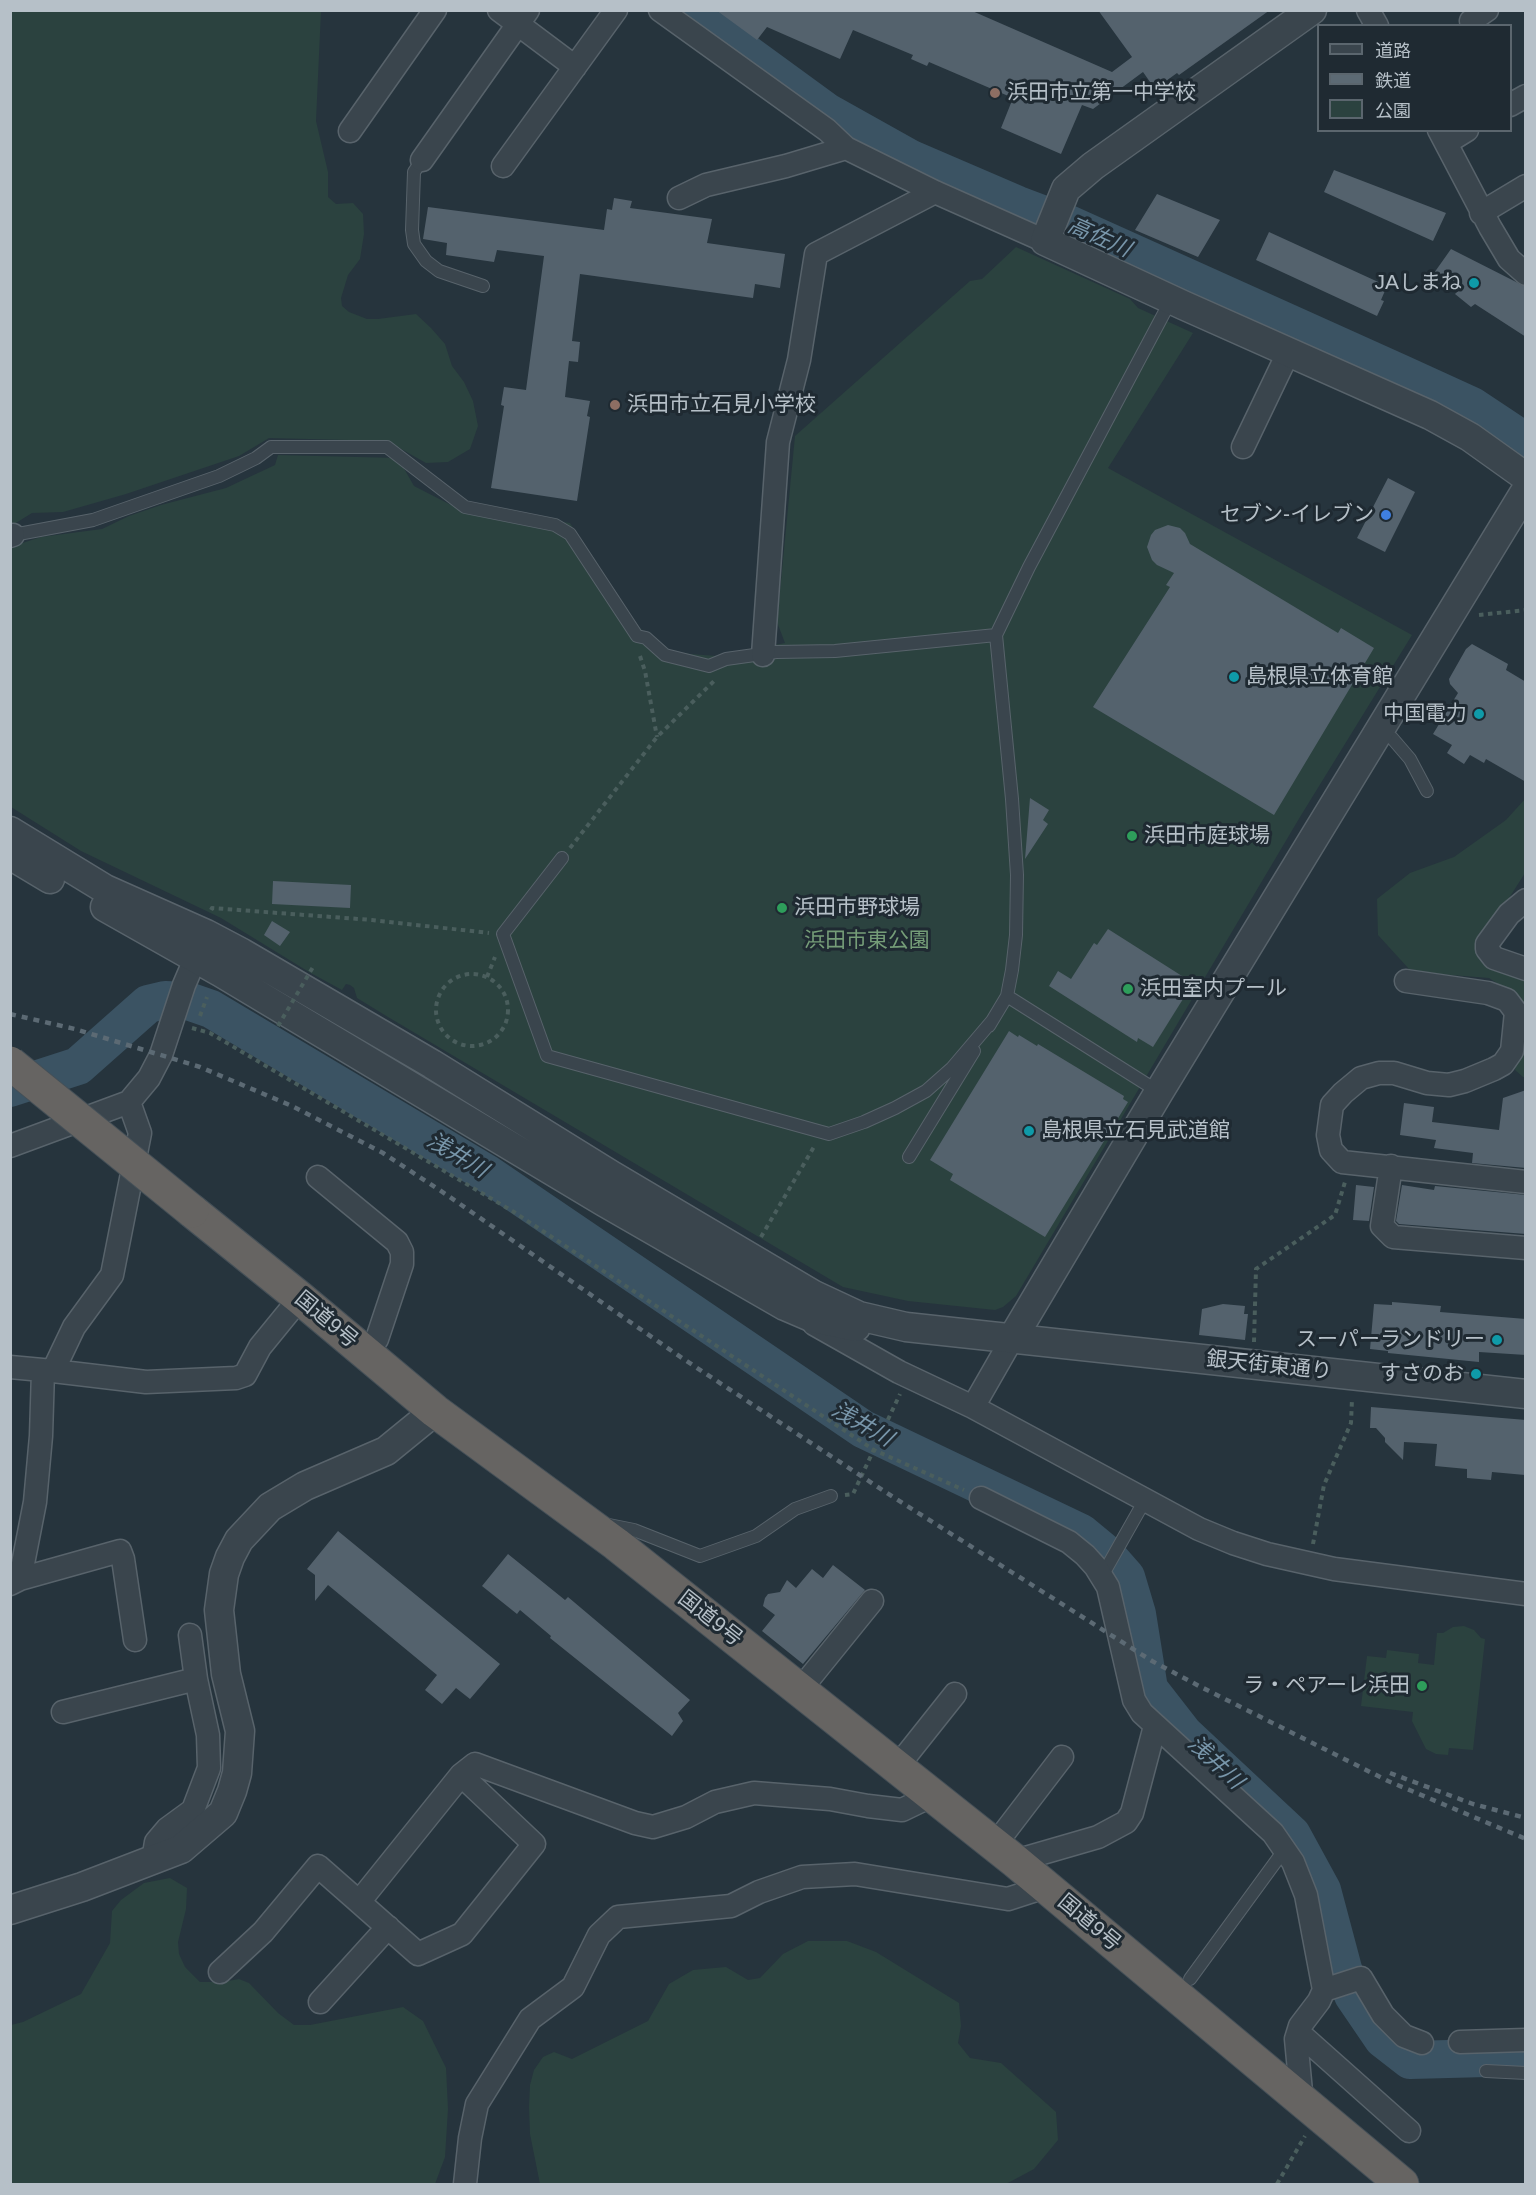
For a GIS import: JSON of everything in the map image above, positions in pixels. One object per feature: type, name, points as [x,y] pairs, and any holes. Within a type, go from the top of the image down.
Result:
[{"type":"highway","name":"国道9号","points":[[10,1063],[300,1298],[435,1411],[583,1520],[933,1795],[1402,2184]]},
{"type":"street","points":[[350,131],[435,10]]},
{"type":"street","points":[[499,10],[523,18],[575,66]]},
{"type":"street","points":[[503,166],[616,10]]},
{"type":"street","points":[[660,10],[827,130],[846,148],[935,192],[1047,235],[1171,300],[1430,415],[1470,437],[1526,477]]},
{"type":"street","points":[[1047,235],[1063,193],[1093,166],[1312,10]]},
{"type":"street","points":[[1368,10],[1376,24]]},
{"type":"street","points":[[422,160],[523,18]]},
{"type":"street","points":[[1512,104],[1526,96]]},
{"type":"street","points":[[1460,132],[1442,137],[1481,213],[1509,259],[1526,274]]},
{"type":"street","points":[[680,198],[706,185],[786,166],[846,148]]},
{"type":"street","points":[[1481,213],[1526,186]]},
{"type":"street","points":[[763,655],[777,442],[799,360],[816,254],[935,192]]},
{"type":"street","points":[[1243,447],[1289,351]]},
{"type":"street","points":[[973,1407],[1159,1092],[1526,490]]},
{"type":"street","points":[[10,831],[105,889],[204,935],[432,1064],[611,1175],[814,1295],[859,1316],[906,1327]]},
{"type":"street","points":[[10,855],[45,876],[204,935],[594,1196],[908,1377],[973,1407],[1199,1529],[1267,1554],[1334,1569],[1526,1594]]},
{"type":"street","points":[[1526,900],[1505,919],[1487,944],[1494,958],[1526,969]]},
{"type":"street","points":[[10,1146],[129,1102],[149,1077],[161,1055],[184,985],[204,935]]},
{"type":"street","points":[[1406,981],[1488,993],[1507,1000],[1516,1012],[1512,1051],[1503,1064],[1494,1069],[1449,1085],[1427,1083],[1394,1073],[1379,1073],[1361,1078],[1332,1105],[1328,1135],[1331,1150],[1342,1162],[1526,1182]]},
{"type":"street","points":[[15,1582],[35,1502],[48,1371],[74,1327],[112,1275],[140,1133],[129,1102]]},
{"type":"street","points":[[1391,1166],[1382,1226],[1393,1237],[1526,1248]]},
{"type":"street","points":[[318,1177],[397,1242],[402,1252],[402,1264],[377,1339],[366,1353]]},
{"type":"street","points":[[10,1367],[146,1382],[236,1378],[245,1375],[260,1347],[300,1298]]},
{"type":"street","points":[[784,1306],[813,1318],[842,1324],[866,1328],[906,1327]]},
{"type":"street","name":"銀天街東通り","points":[[906,1327],[1526,1394]]},
{"type":"street","points":[[10,1910],[181,1849],[223,1813],[237,1773],[240,1731],[226,1674],[219,1610],[224,1574],[239,1540],[270,1507],[305,1486],[386,1451],[435,1411]]},
{"type":"street","points":[[981,1498],[1069,1542],[1104,1573],[1134,1700],[1155,1726],[1273,1833],[1285,1849],[1300,1877],[1338,1986]]},
{"type":"street","points":[[15,1582],[120,1551],[135,1640]]},
{"type":"street","points":[[800,1690],[872,1601]]},
{"type":"street","points":[[153,1860],[156,1842],[167,1829],[193,1810],[209,1768],[208,1735],[196,1679],[190,1635]]},
{"type":"street","points":[[63,1712],[196,1679]]},
{"type":"street","points":[[897,1767],[955,1694]]},
{"type":"street","points":[[1005,1854],[1098,1837],[1126,1822],[1132,1813],[1155,1726]]},
{"type":"street","points":[[1005,1854],[1062,1757]]},
{"type":"street","points":[[360,1902],[461,1775],[475,1764],[634,1823],[653,1827],[686,1817],[714,1802],[754,1793],[830,1799],[902,1810],[933,1795]]},
{"type":"street","points":[[220,1972],[263,1932],[318,1866],[418,1954],[462,1934],[534,1844],[461,1775]]},
{"type":"street","points":[[465,2184],[470,2138],[477,2104],[530,2019],[573,1987],[599,1935],[618,1917],[731,1906],[759,1892],[802,1877],[855,1874],[1008,1899],[1045,1887]]},
{"type":"street","points":[[320,2001],[388,1927]]},
{"type":"street","points":[[1310,2108],[1296,2039],[1300,2026],[1319,2001],[1338,1986],[1361,1978],[1383,2015],[1404,2036],[1422,2043]]},
{"type":"street","points":[[1299,2033],[1409,2131]]},
{"type":"street","points":[[1460,2042],[1526,2040]]},
{"type":"lane","points":[[422,160],[414,172],[412,230],[414,244],[426,261],[439,272],[483,286]]},
{"type":"lane","points":[[909,1157],[1007,996],[1016,935],[1017,875],[996,635],[1029,567],[1171,300]]},
{"type":"lane","points":[[11,536],[93,520],[219,476],[256,458],[271,447],[387,447],[465,507],[555,525],[570,534],[637,636],[646,638],[665,655],[710,666],[726,659],[776,652],[835,651],[996,635]]},
{"type":"lane","points":[[1380,730],[1392,738],[1410,759],[1427,791]]},
{"type":"lane","points":[[562,858],[503,934],[547,1056],[830,1134],[864,1122],[926,1091],[952,1068],[992,1021]]},
{"type":"lane","points":[[1007,996],[1159,1092]]},
{"type":"lane","points":[[583,1520],[634,1530],[700,1556],[756,1536],[795,1509],[831,1496]]},
{"type":"lane","points":[[1104,1573],[1145,1500]]},
{"type":"lane","points":[[1190,1979],[1285,1849]]},
{"type":"lane","points":[[1486,2072],[1526,2073]]},
{"type":"path","points":[[1469,616],[1526,610]]},
{"type":"path","points":[[648,656],[639,652],[645,671],[657,737]]},
{"type":"path","points":[[562,858],[657,737],[715,680]]},
{"type":"path","points":[[204,935],[212,908],[372,920],[503,934]]},
{"type":"path","points":[[278,1026],[313,967]]},
{"type":"path","points":[[475,974],[487,977],[497,984],[505,994],[508,1006],[507,1018],[502,1030],[494,1039],[472,1046],[451,1039],[443,1031],[436,1010],[443,988],[452,980],[463,975],[475,974]]},
{"type":"path","points":[[200,1016],[207,997]]},
{"type":"path","points":[[173,1016],[210,1033],[514,1212],[876,1447],[981,1498]]},
{"type":"path","points":[[756,1245],[822,1132]]},
{"type":"path","points":[[1253,1346],[1256,1269],[1335,1215],[1352,1162]]},
{"type":"path","points":[[831,1496],[853,1494],[908,1377]]},
{"type":"path","points":[[1310,1564],[1324,1485],[1351,1423],[1352,1395]]},
{"type":"path","points":[[1276,2184],[1310,2108]]},
{"type":"green space","points":[[11,11],[321,11],[316,121],[328,172],[328,197],[336,204],[353,203],[363,214],[364,234],[360,259],[348,275],[341,298],[342,306],[349,312],[367,319],[416,314],[431,328],[445,344],[452,366],[464,382],[473,401],[478,426],[470,449],[448,462],[426,463],[387,441],[269,438],[239,456],[126,494],[63,512],[32,513],[11,526]]},
{"type":"green space","name":"浜田市東公園","points":[[1016,247],[1130,299],[1138,308],[1193,333],[1108,468],[1412,635],[1300,817],[1016,1296],[1003,1307],[995,1310],[908,1301],[843,1287],[388,1017],[357,998],[354,988],[350,985],[346,984],[342,990],[221,918],[81,851],[11,807],[10,547],[41,537],[102,529],[129,516],[161,505],[226,488],[275,465],[278,455],[398,458],[414,486],[451,505],[570,523],[628,616],[667,650],[717,656],[785,643],[777,622],[795,436],[970,281],[982,279]]},
{"type":"green space","points":[[1525,799],[1525,873],[1497,917],[1476,944],[1525,977],[1525,1077],[1523,1077],[1515,1070],[1523,1006],[1515,995],[1489,978],[1409,969],[1378,935],[1377,899],[1410,873],[1454,857],[1506,820]]},
{"type":"green space","name":"ラ・ペアーレ浜田","points":[[1464,1626],[1474,1630],[1485,1639],[1473,1750],[1449,1748],[1448,1755],[1436,1754],[1426,1749],[1412,1721],[1413,1712],[1361,1706],[1367,1656],[1386,1658],[1387,1650],[1419,1654],[1418,1663],[1434,1665],[1437,1633]]},
{"type":"green space","points":[[170,1878],[187,1888],[186,1909],[178,1942],[179,1954],[185,1967],[200,1982],[239,1979],[249,1983],[278,2013],[294,2025],[310,2025],[403,2007],[423,2021],[446,2068],[448,2109],[445,2157],[435,2184],[11,2184],[11,2025],[23,2022],[81,1994],[110,1943],[112,1911],[121,1900],[144,1883]]},
{"type":"green space","points":[[808,1941],[847,1941],[876,1952],[959,2003],[961,2026],[958,2043],[970,2058],[1001,2063],[1056,2112],[1058,2140],[1034,2169],[1006,2184],[540,2184],[530,2134],[529,2107],[530,2085],[534,2070],[543,2057],[554,2052],[572,2059],[648,2021],[669,1984],[693,1970],[726,1967],[748,1980],[760,1978],[783,1954]]},
{"type":"building","points":[[716,10],[970,10],[1112,72],[1132,57],[1098,10],[1270,10],[1179,75],[1177,73],[1155,89],[1143,72],[1093,109],[1082,105],[1061,154],[1001,128],[1013,98],[929,62],[927,66],[911,59],[913,55],[853,30],[840,59],[767,27],[757,40]]},
{"type":"building","points":[[1334,170],[1446,213],[1433,241],[1324,192]]},
{"type":"building","points":[[1157,194],[1220,220],[1198,257],[1135,230]]},
{"type":"building","points":[[614,198],[632,201],[630,208],[712,219],[707,243],[785,254],[780,288],[755,284],[753,298],[580,274],[572,341],[580,342],[578,362],[569,361],[565,397],[590,401],[587,416],[590,417],[577,501],[491,488],[504,406],[501,405],[504,387],[526,390],[544,256],[497,250],[494,262],[446,255],[447,243],[423,239],[428,207],[604,230],[607,209],[612,210]]},
{"type":"building","points":[[1269,232],[1387,286],[1381,300],[1384,301],[1377,316],[1256,260]]},
{"type":"building","points":[[1451,249],[1526,287],[1526,337],[1475,304],[1471,307],[1455,294],[1459,290],[1434,273]]},
{"type":"building","name":"セブン-イレブン","points":[[1388,478],[1415,492],[1385,552],[1357,538]]},
{"type":"building","name":"島根県立体育館","points":[[1168,525],[1180,528],[1190,544],[1338,633],[1341,628],[1374,648],[1274,815],[1093,707],[1170,587],[1166,585],[1174,573],[1157,565],[1152,560],[1147,547],[1155,530]]},
{"type":"building","name":"中国電力","points":[[1472,644],[1508,664],[1506,670],[1526,682],[1526,782],[1486,759],[1484,763],[1470,755],[1464,764],[1447,753],[1452,745],[1433,734],[1458,693],[1450,684],[1449,679],[1466,649]]},
{"type":"building","points":[[1030,798],[1049,810],[1043,820],[1048,824],[1025,859]]},
{"type":"building","points":[[273,881],[351,885],[350,908],[272,904]]},
{"type":"building","points":[[272,921],[290,932],[280,946],[264,935]]},
{"type":"building","name":"浜田室内プール","points":[[1108,929],[1193,983],[1153,1047],[1138,1038],[1137,1042],[1049,986],[1058,971],[1071,979],[1094,943],[1097,945]]},
{"type":"building","name":"島根県立石見武道館","points":[[1009,1031],[1037,1046],[1038,1044],[1124,1096],[1123,1099],[1128,1102],[1045,1237],[950,1180],[953,1174],[930,1160]]},
{"type":"building","points":[[1526,1090],[1526,1168],[1472,1163],[1473,1153],[1434,1148],[1436,1140],[1400,1135],[1404,1103],[1434,1107],[1432,1122],[1499,1130],[1503,1098]]},
{"type":"building","points":[[1356,1185],[1374,1187],[1369,1221],[1353,1220]]},
{"type":"building","points":[[1402,1185],[1434,1190],[1435,1186],[1526,1195],[1526,1234],[1399,1224],[1396,1221]]},
{"type":"building","points":[[1392,1302],[1441,1306],[1440,1312],[1526,1319],[1526,1355],[1479,1352],[1479,1362],[1388,1353],[1388,1351],[1370,1349],[1374,1304],[1392,1305]]},
{"type":"building","points":[[1223,1304],[1245,1306],[1244,1314],[1248,1314],[1245,1340],[1199,1335],[1202,1309]]},
{"type":"building","points":[[1371,1407],[1526,1420],[1525,1475],[1492,1472],[1491,1480],[1467,1478],[1467,1469],[1435,1466],[1437,1444],[1404,1442],[1403,1460],[1385,1442],[1385,1438],[1376,1428],[1370,1428]]},
{"type":"building","points":[[338,1531],[500,1664],[470,1699],[456,1688],[442,1704],[425,1690],[437,1675],[328,1585],[315,1601],[315,1575],[307,1569]]},
{"type":"building","points":[[508,1554],[565,1600],[568,1597],[690,1700],[678,1713],[683,1721],[672,1736],[550,1638],[551,1636],[520,1610],[517,1614],[482,1586]]},
{"type":"building","points":[[833,1565],[865,1590],[803,1664],[762,1631],[775,1615],[763,1606],[765,1598],[768,1594],[780,1592],[787,1580],[796,1588],[812,1569],[823,1578]]},
{"type":"waterway","name":"高佐川","points":[[687,10],[827,112],[911,159],[1071,225],[1472,406],[1526,442]]},
{"type":"waterway","name":"浅井川","points":[[10,1088],[78,1066],[148,1004],[165,1000],[188,1001],[211,1009],[486,1173],[863,1429],[1081,1533],[1104,1552],[1126,1577],[1137,1614],[1149,1689],[1184,1734],[1292,1835],[1322,1890],[1343,1969],[1353,1995],[1383,2039],[1410,2060],[1526,2057]]},
{"type":"railway","points":[[10,1014],[75,1029],[200,1067],[292,1106],[383,1153],[682,1358],[893,1497],[1152,1661],[1388,1781],[1526,1839]]},
{"type":"railway","points":[[1390,1773],[1473,1804],[1526,1818]]},
{"type":"place","name":"浜田市立第一中学校","points":[[995,93]]},
{"type":"place","name":"JAしまね","points":[[1474,283]]},
{"type":"place","name":"浜田市立石見小学校","points":[[615,405]]},
{"type":"place","name":"セブン-イレブン","points":[[1386,515]]},
{"type":"place","name":"島根県立体育館","points":[[1234,677]]},
{"type":"place","name":"中国電力","points":[[1479,714]]},
{"type":"place","name":"浜田市庭球場","points":[[1132,836]]},
{"type":"place","name":"浜田市野球場","points":[[782,908]]},
{"type":"place","name":"浜田室内プール","points":[[1128,989]]},
{"type":"place","name":"島根県立石見武道館","points":[[1029,1131]]},
{"type":"place","name":"スーパーランドリー","points":[[1497,1340]]},
{"type":"place","name":"すさのお","points":[[1476,1374]]},
{"type":"place","name":"ラ・ペアーレ浜田","points":[[1422,1686]]}]
